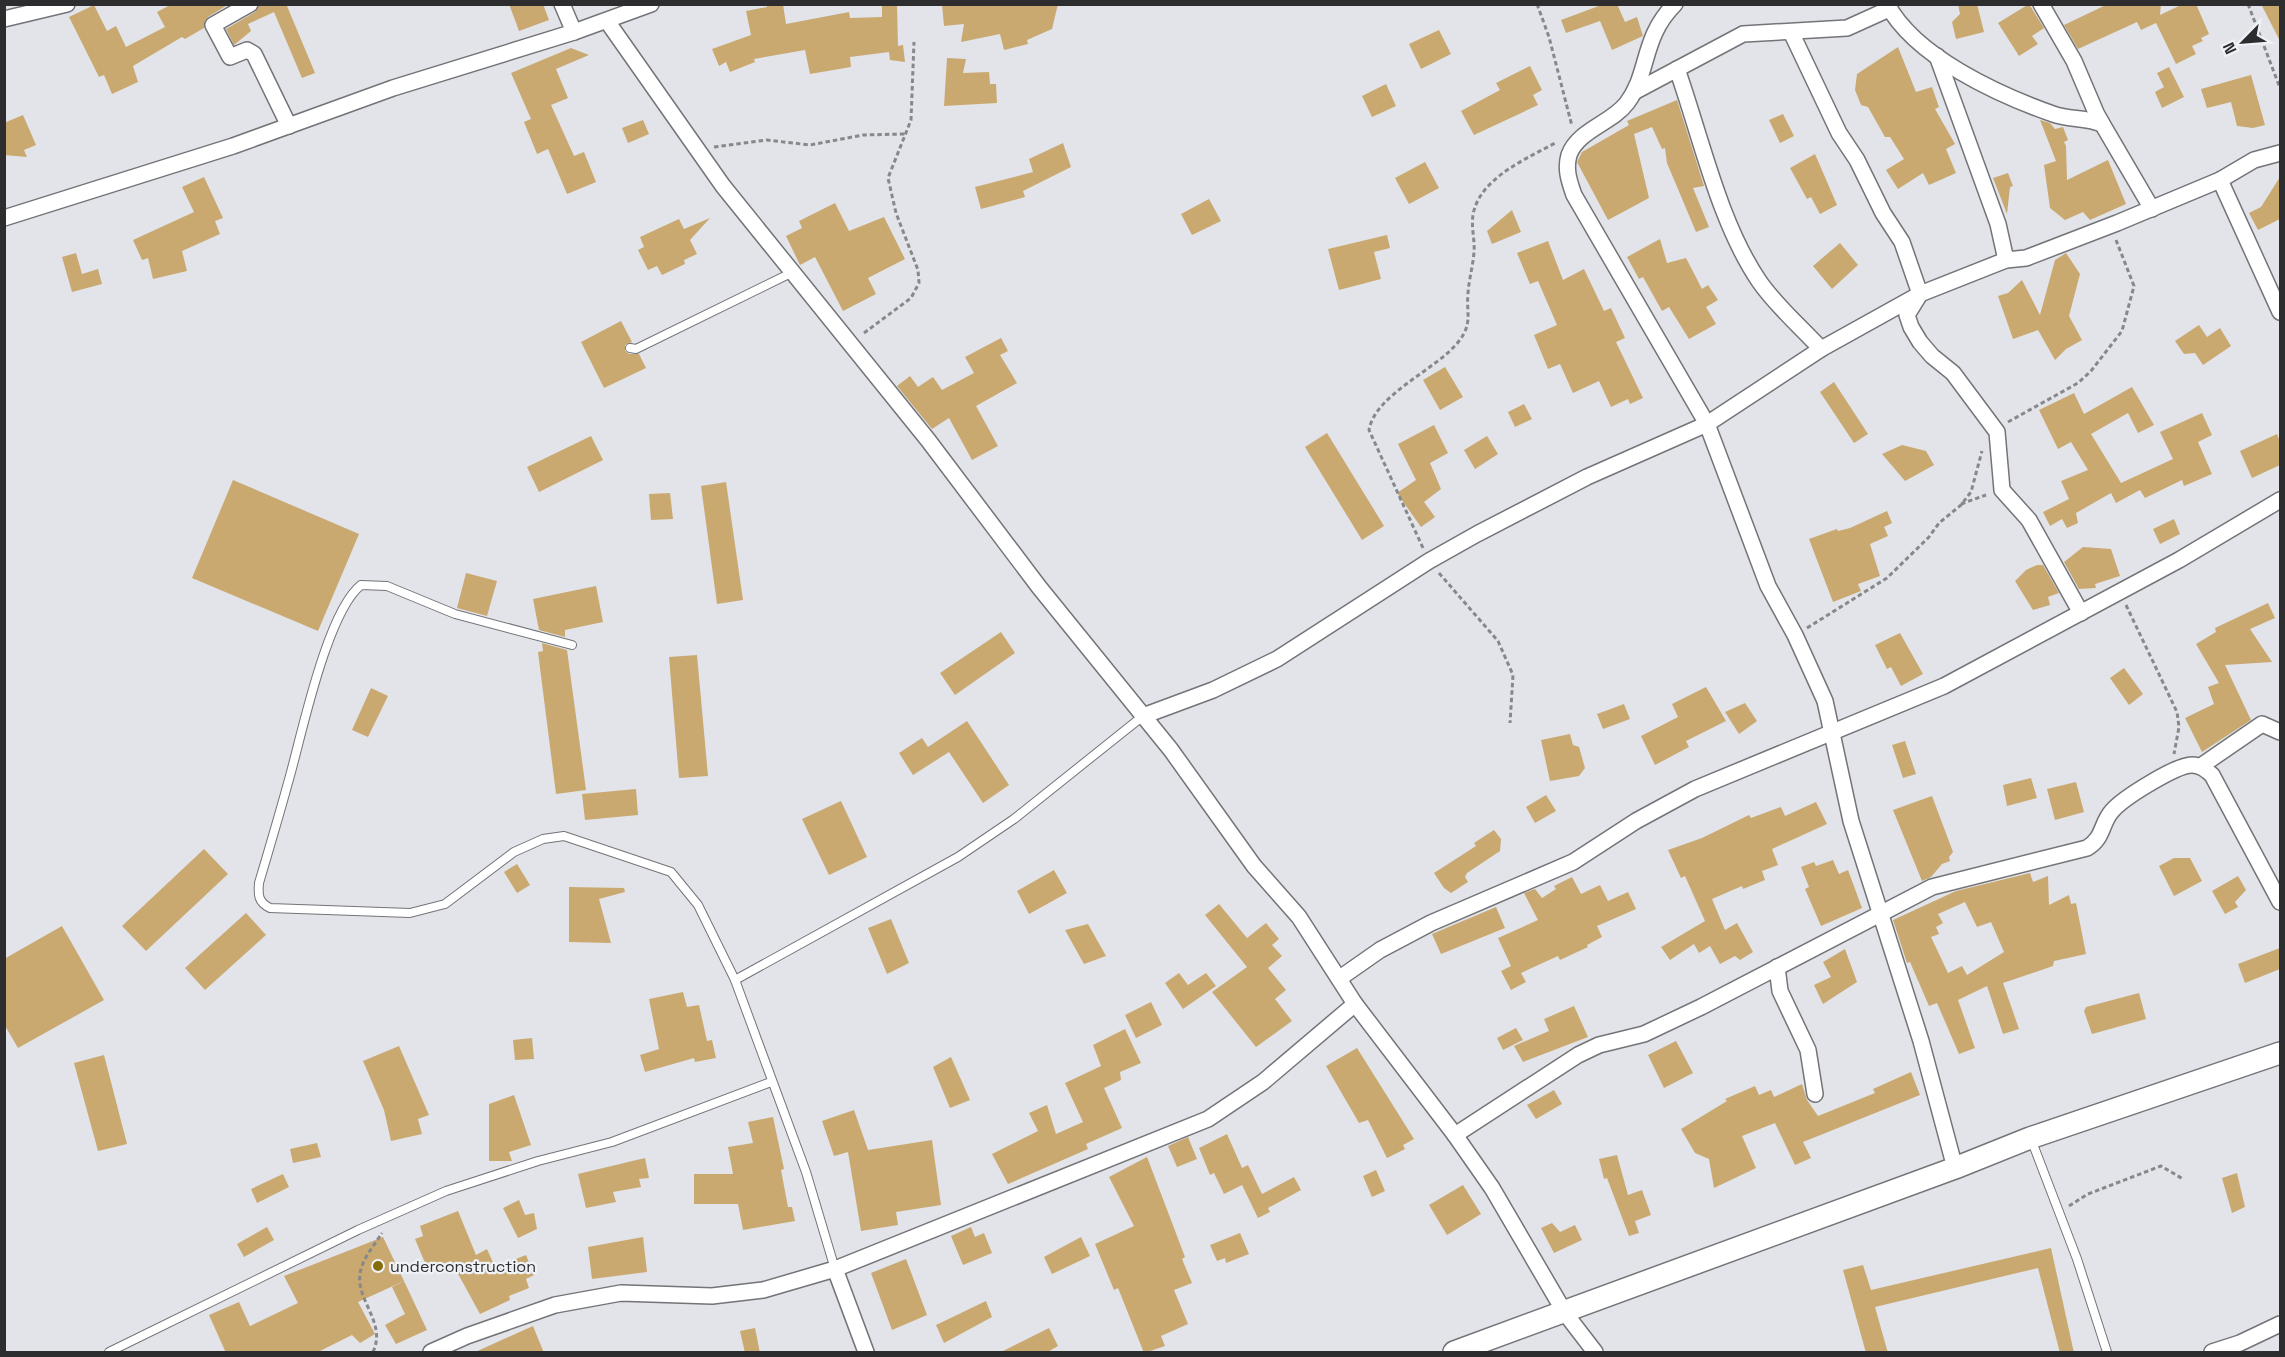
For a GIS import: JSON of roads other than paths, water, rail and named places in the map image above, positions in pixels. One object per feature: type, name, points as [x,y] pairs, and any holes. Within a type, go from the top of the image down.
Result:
[{"type":"main road","points":[[1454,1353],[1956,1168],[2030,1138],[2273,1055]]},
{"type":"street","points":[[4,19],[67,4]]},
{"type":"street","points":[[250,4],[213,25],[230,57],[247,50],[254,54],[289,126]]},
{"type":"street","points":[[562,4],[574,32]]},
{"type":"street","points":[[4,218],[233,146],[393,88],[574,32],[651,4]]},
{"type":"street","points":[[1675,4],[1664,16],[1652,36],[1634,92],[1618,113],[1574,137],[1567,172],[1574,195],[1707,424],[1768,586],[1795,634],[1825,701],[1851,821],[1921,1041],[1956,1168]]},
{"type":"street","points":[[2042,4],[2074,60],[2097,116],[2152,209]]},
{"type":"street","points":[[1634,92],[1743,34],[1847,28],[1888,7],[1916,41],[1976,79],[2055,115],[2086,117],[2102,124],[2097,116]]},
{"type":"street","points":[[607,21],[697,148],[791,273],[855,347],[1039,587],[1209,800],[1254,866],[1299,917],[1355,1004],[1455,1135],[1492,1188],[1564,1313],[1595,1353]]},
{"type":"street","points":[[1791,32],[1839,133],[1857,160],[1883,213],[1902,242],[1920,294]]},
{"type":"street","points":[[1937,56],[1998,224],[2006,260]]},
{"type":"street","points":[[1677,69],[1731,229],[1740,247],[1761,284],[1821,349]]},
{"type":"street","points":[[1143,716],[1213,690],[1277,659],[1429,561],[1587,477],[1707,424],[1821,349],[1920,294],[2006,260],[2026,258],[2117,224],[2220,180],[2254,160],[2280,153]]},
{"type":"street","points":[[2220,180],[2280,312]]},
{"type":"street","points":[[1920,294],[1907,315],[1911,327],[1932,356],[1953,373],[1997,432],[2002,490],[2029,520],[2081,613]]},
{"type":"street","points":[[1340,978],[1380,950],[1431,923],[1573,862],[1636,821],[1695,789],[1944,686],[2120,592],[2280,500]]},
{"type":"street","points":[[2201,766],[2262,724],[2280,732]]},
{"type":"street","points":[[1455,1135],[1578,1055],[1599,1045],[1644,1034],[1932,887],[2087,848],[2100,837],[2110,813],[2117,806],[2166,775],[2189,765],[2201,766],[2212,775],[2280,902]]},
{"type":"street","points":[[1777,967],[1780,991],[1808,1050],[1815,1094]]},
{"type":"street","points":[[431,1353],[467,1336],[555,1305],[621,1293],[712,1296],[763,1290],[835,1269],[1208,1119],[1263,1083],[1355,1004]]},
{"type":"street","points":[[2273,1055],[2280,1040]]},
{"type":"street","points":[[835,1269],[866,1353]]},
{"type":"street","points":[[2212,1353],[2280,1324]]},
{"type":"lane","points":[[630,348],[647,344],[791,273]]},
{"type":"lane","points":[[572,645],[455,614],[387,586],[362,585],[352,592],[335,627],[313,695],[259,883],[258,896],[263,904],[270,908],[410,913],[429,910],[456,896],[514,852],[543,839],[564,837],[671,872],[698,905],[735,980],[806,1172],[835,1269]]},
{"type":"lane","points":[[735,980],[958,857],[1014,819],[1143,716]]},
{"type":"lane","points":[[109,1353],[397,1212],[446,1191],[538,1161],[612,1142],[771,1082]]},
{"type":"lane","points":[[2030,1138],[2077,1259],[2107,1353]]},
{"type":"place","name":"underconstruction","points":[[378,1266]]}]
